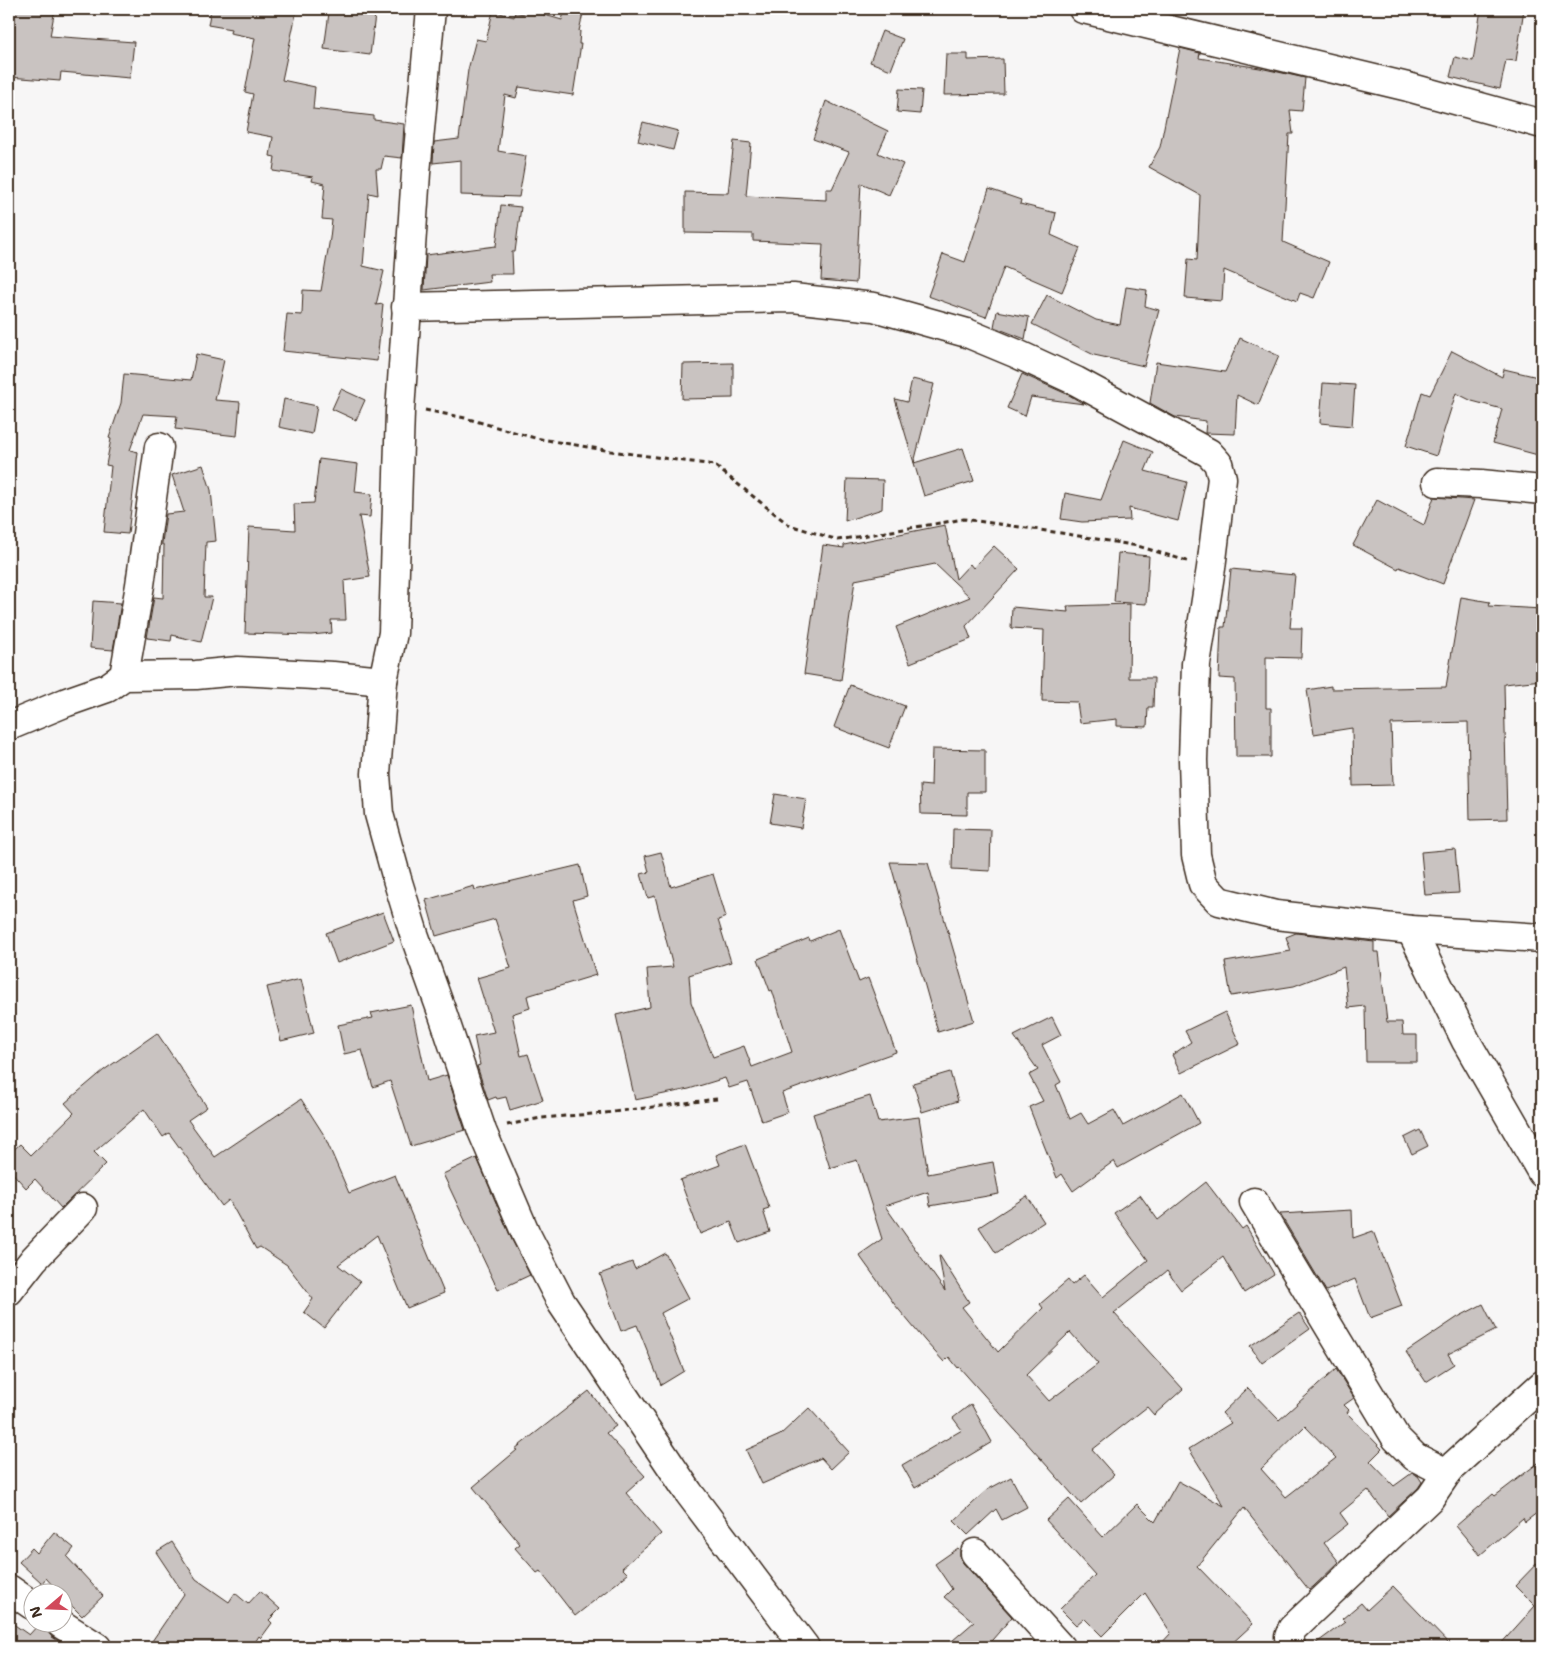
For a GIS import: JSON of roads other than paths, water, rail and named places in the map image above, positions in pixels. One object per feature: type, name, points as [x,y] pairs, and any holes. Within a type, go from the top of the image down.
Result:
[{"type":"street","points":[[430,9],[406,307],[400,410],[393,633],[383,681],[376,774],[379,814],[414,934],[482,1131],[526,1234],[561,1302],[688,1493],[806,1647]]},
{"type":"street","points":[[1090,10],[1398,84],[1542,124]]},
{"type":"street","points":[[406,307],[793,298],[874,307],[967,333],[1015,353],[1076,381],[1209,453],[1218,463],[1222,478],[1211,568],[1196,664],[1193,760],[1196,855],[1202,884],[1218,900],[1276,915],[1411,930],[1542,938]]},
{"type":"street","points":[[124,676],[140,585],[159,447]]},
{"type":"street","points":[[1436,482],[1542,490]]},
{"type":"street","points":[[9,726],[66,702],[107,688],[124,676],[196,675],[238,671],[333,676],[383,681]]},
{"type":"street","points":[[1411,930],[1466,1041],[1542,1173]]},
{"type":"street","points":[[1254,1202],[1396,1438],[1415,1457],[1447,1473]]},
{"type":"street","points":[[9,1291],[34,1259],[83,1208]]},
{"type":"street","points":[[1291,1647],[1288,1638],[1292,1628],[1430,1498],[1453,1466],[1542,1385]]},
{"type":"street","points":[[975,1553],[1060,1647]]},
{"type":"street","points":[[9,1589],[22,1598]]},
{"type":"street","points":[[72,1631],[98,1647]]}]
